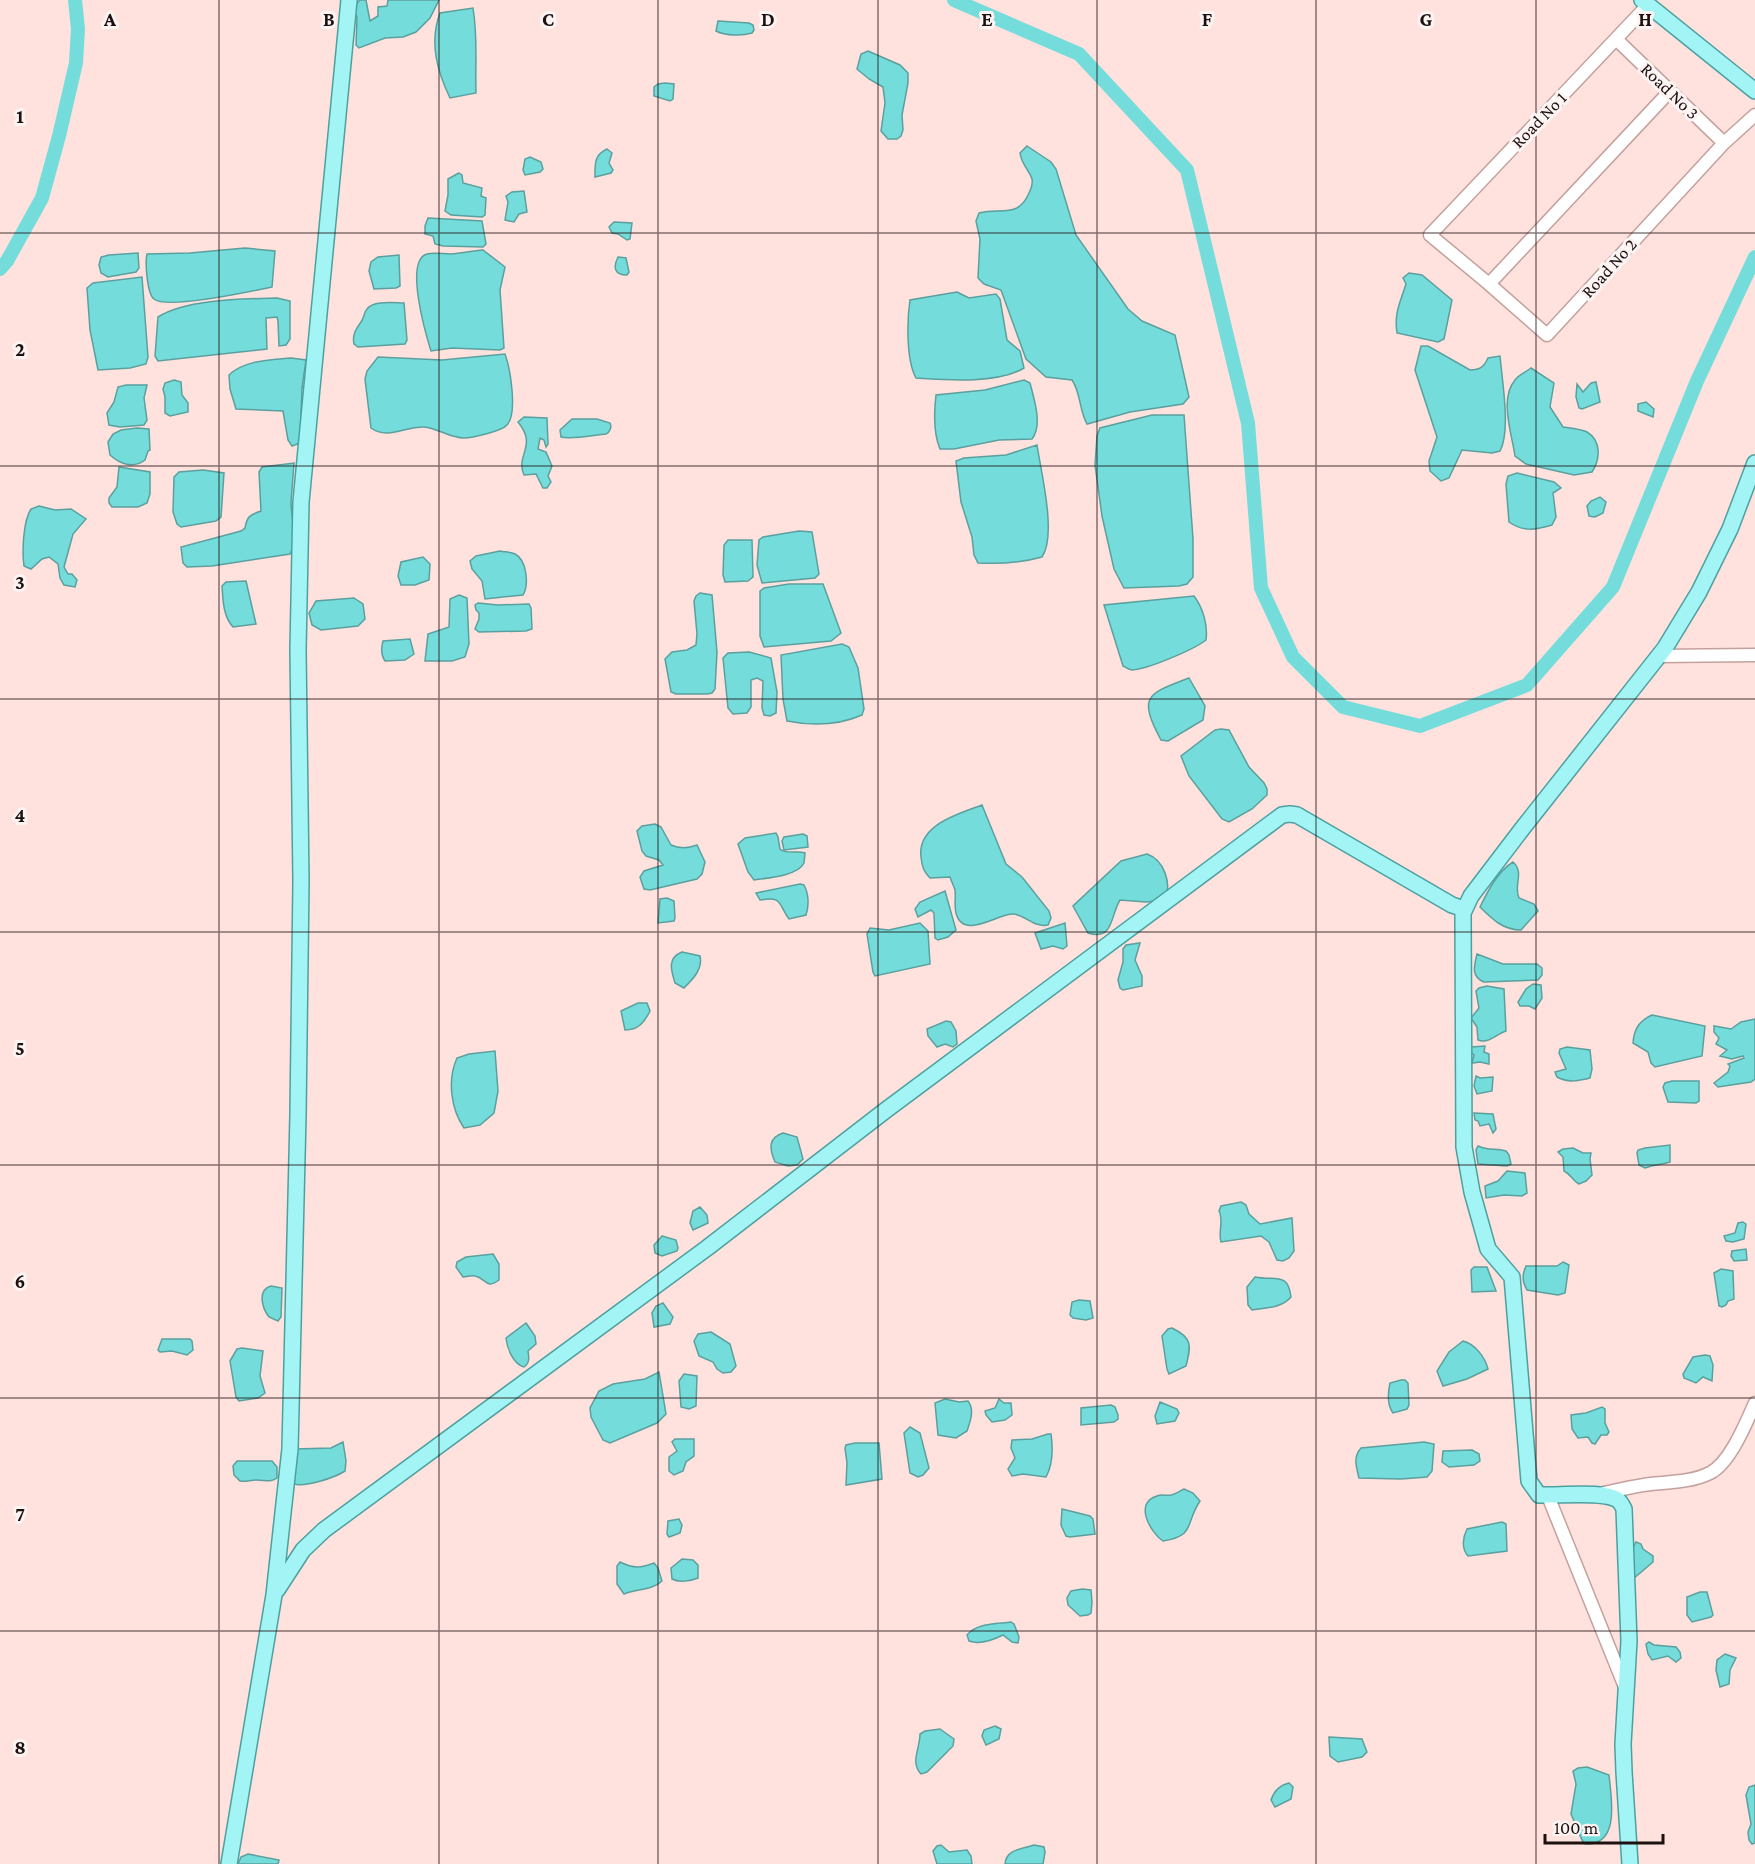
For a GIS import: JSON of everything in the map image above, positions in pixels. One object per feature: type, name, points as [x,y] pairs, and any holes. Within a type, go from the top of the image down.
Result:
[{"type":"main road","points":[[229,1864],[274,1595],[290,1437],[301,881],[298,650],[301,502],[349,0]]},
{"type":"main road","points":[[1645,3],[1755,91]]},
{"type":"main road","points":[[1630,1864],[1624,1772],[1629,1641],[1624,1509],[1618,1500],[1600,1494],[1539,1495],[1529,1481],[1512,1276],[1488,1249],[1472,1192],[1464,1147],[1462,930],[1464,909],[1471,896],[1659,656],[1699,592],[1730,529],[1755,462]]},
{"type":"main road","points":[[274,1595],[303,1550],[324,1530],[707,1248],[886,1110],[1282,816],[1297,815],[1452,905],[1464,909]]},
{"type":"street","name":"Road No 1","points":[[1489,284],[1430,235],[1616,39],[1645,3]]},
{"type":"street","name":"Road No 3","points":[[1616,39],[1724,143]]},
{"type":"street","points":[[1489,284],[1670,92]]},
{"type":"street","points":[[1724,143],[1755,115]]},
{"type":"street","name":"Road No 2","points":[[1489,284],[1547,335],[1724,143]]},
{"type":"street","points":[[1659,656],[1755,655]]},
{"type":"street","points":[[1600,1494],[1689,1480],[1712,1473],[1723,1462],[1741,1434],[1755,1403]]},
{"type":"street","points":[[1548,1496],[1626,1690]]},
{"type":"water","points":[[360,0],[366,0],[370,21],[378,16],[378,7],[387,6],[388,0],[439,0],[430,18],[416,32],[403,37],[385,38],[359,48],[356,45],[357,17],[353,9]]},
{"type":"water","points":[[473,8],[476,40],[476,93],[450,98],[441,77],[436,56],[437,24],[440,13]]},
{"type":"water","points":[[718,21],[749,23],[753,25],[754,30],[744,35],[724,34],[716,31]]},
{"type":"water","points":[[868,51],[900,65],[908,73],[902,115],[903,130],[897,139],[888,139],[881,131],[885,103],[883,87],[857,69],[861,54]]},
{"type":"water","points":[[665,83],[674,84],[673,99],[670,101],[654,96],[654,87]]},
{"type":"water","points":[[1027,146],[1051,162],[1056,169],[1076,235],[1128,309],[1142,321],[1175,335],[1189,397],[1183,404],[1130,412],[1087,424],[1072,380],[1046,377],[1026,359],[1001,290],[984,284],[978,278],[980,239],[976,221],[979,213],[1014,209],[1025,201],[1032,179],[1020,153]]},
{"type":"water","points":[[607,149],[612,153],[609,163],[613,170],[611,173],[595,177],[597,157]]},
{"type":"water","points":[[530,157],[541,162],[543,169],[540,172],[525,175],[523,170],[525,159]]},
{"type":"water","points":[[459,173],[462,175],[463,183],[482,188],[481,196],[486,198],[485,215],[482,217],[451,215],[445,211],[448,179]]},
{"type":"water","points":[[524,191],[527,212],[519,214],[514,222],[505,220],[508,202],[506,196],[512,192]]},
{"type":"water","points":[[428,218],[482,221],[486,244],[483,247],[435,244],[433,236],[425,234]]},
{"type":"water","points":[[614,222],[632,223],[630,239],[627,240],[612,233],[609,227]]},
{"type":"water","points":[[245,248],[275,251],[272,287],[192,301],[162,302],[152,296],[147,278],[147,254]]},
{"type":"water","points":[[483,250],[505,267],[500,290],[504,348],[500,350],[452,348],[431,351],[418,299],[417,269],[420,259],[430,253],[451,254]]},
{"type":"water","points":[[138,253],[139,268],[136,272],[108,277],[101,273],[99,265],[101,257]]},
{"type":"water","points":[[399,255],[400,286],[374,289],[369,271],[371,262],[378,257]]},
{"type":"water","points":[[618,257],[626,258],[629,272],[627,275],[619,274],[616,270],[615,264]]},
{"type":"water","points":[[1409,273],[1422,275],[1452,300],[1444,339],[1438,342],[1397,333],[1397,314],[1406,284],[1403,278]]},
{"type":"water","points":[[142,277],[148,357],[146,364],[130,368],[98,370],[90,330],[87,288],[93,283]]},
{"type":"water","points":[[957,292],[969,298],[996,294],[1000,299],[1007,340],[1020,351],[1024,368],[1001,377],[987,379],[916,378],[909,351],[910,300]]},
{"type":"water","points":[[277,298],[290,301],[290,339],[286,345],[279,346],[277,317],[266,318],[267,349],[158,361],[155,356],[158,317],[170,311],[215,301]]},
{"type":"water","points":[[404,303],[407,340],[405,344],[358,347],[354,344],[355,332],[370,306]]},
{"type":"water","points":[[1421,346],[1428,346],[1470,370],[1481,367],[1488,358],[1500,356],[1505,431],[1500,451],[1492,453],[1462,450],[1449,478],[1441,481],[1430,471],[1429,461],[1437,437],[1415,370]]},
{"type":"water","points":[[505,354],[513,401],[510,419],[507,425],[499,430],[464,438],[424,427],[390,433],[371,428],[365,379],[367,371],[378,357],[442,360]]},
{"type":"water","points":[[291,358],[306,360],[302,388],[300,443],[292,446],[288,440],[283,411],[236,409],[230,389],[229,375],[242,366],[267,360]]},
{"type":"water","points":[[1531,368],[1554,383],[1550,407],[1563,427],[1585,431],[1595,440],[1598,456],[1592,472],[1574,475],[1526,464],[1515,456],[1508,417],[1508,397],[1516,378]]},
{"type":"water","points":[[174,380],[181,382],[182,395],[188,403],[188,412],[170,416],[165,413],[163,389],[165,383]]},
{"type":"water","points":[[1024,380],[1030,383],[1037,412],[1037,427],[1032,439],[999,440],[954,449],[940,449],[935,429],[936,395],[985,390]]},
{"type":"water","points":[[1596,382],[1600,402],[1579,408],[1576,397],[1577,384],[1583,392],[1591,383]]},
{"type":"water","points":[[147,385],[144,398],[147,420],[144,425],[120,427],[109,425],[107,413],[114,402],[118,387]]},
{"type":"water","points":[[1646,402],[1654,409],[1653,417],[1638,411],[1638,404]]},
{"type":"water","points":[[1152,415],[1184,415],[1193,539],[1193,577],[1187,584],[1179,586],[1124,588],[1114,569],[1102,516],[1095,465],[1097,436],[1100,428]]},
{"type":"water","points":[[524,417],[547,418],[548,444],[546,447],[544,440],[540,438],[538,449],[546,452],[552,466],[548,476],[551,482],[547,488],[543,488],[536,474],[524,475],[522,462],[526,438],[518,422]]},
{"type":"water","points":[[572,419],[597,419],[610,423],[611,428],[606,434],[576,438],[561,437],[560,430]]},
{"type":"water","points":[[149,429],[150,450],[145,460],[131,465],[118,461],[110,455],[108,442],[113,434],[121,430]]},
{"type":"water","points":[[1037,445],[1048,519],[1046,547],[1042,557],[1010,563],[978,563],[961,502],[956,461],[964,458],[1006,455]]},
{"type":"water","points":[[294,463],[291,502],[294,542],[290,554],[212,566],[187,567],[183,563],[181,547],[241,531],[245,528],[249,517],[261,511],[259,472],[262,467]]},
{"type":"water","points":[[119,467],[150,472],[150,494],[147,503],[138,507],[112,507],[109,498],[117,487]]},
{"type":"water","points":[[203,470],[224,473],[221,517],[216,521],[181,527],[177,524],[173,512],[174,477],[179,472]]},
{"type":"water","points":[[1517,473],[1554,482],[1561,488],[1553,493],[1556,517],[1552,525],[1530,529],[1509,522],[1506,484],[1508,476]]},
{"type":"water","points":[[1600,497],[1606,502],[1603,513],[1595,517],[1589,516],[1587,506],[1591,501]]},
{"type":"water","points":[[39,506],[55,510],[71,509],[86,519],[73,534],[64,567],[68,574],[72,574],[77,580],[75,587],[64,585],[60,578],[58,564],[49,557],[42,559],[31,569],[24,566],[23,545],[26,521],[31,509]]},
{"type":"water","points":[[799,531],[812,532],[819,574],[815,578],[762,583],[757,565],[759,540],[763,537]]},
{"type":"water","points":[[728,540],[752,540],[753,577],[748,581],[725,582],[723,575],[724,545]]},
{"type":"water","points":[[500,551],[519,557],[526,573],[525,591],[523,595],[485,599],[482,581],[472,569],[470,561],[476,556]]},
{"type":"water","points":[[423,557],[430,564],[429,580],[415,585],[401,585],[398,576],[401,562]]},
{"type":"water","points":[[246,581],[256,624],[233,627],[225,613],[222,586],[226,582]]},
{"type":"water","points":[[789,584],[823,584],[841,633],[831,641],[764,647],[760,636],[760,591],[764,588]]},
{"type":"water","points":[[700,593],[712,595],[717,652],[715,689],[712,693],[707,694],[676,694],[671,692],[665,659],[672,652],[687,650],[696,645],[694,601]]},
{"type":"water","points":[[459,595],[467,598],[469,644],[465,657],[452,661],[425,661],[428,634],[449,627],[450,599]]},
{"type":"water","points":[[1194,596],[1204,617],[1206,640],[1159,663],[1132,670],[1123,666],[1104,605]]},
{"type":"water","points":[[354,598],[363,604],[365,619],[358,626],[321,630],[312,625],[309,613],[316,601]]},
{"type":"water","points":[[478,603],[529,604],[532,629],[479,632],[475,629],[479,619],[475,605]]},
{"type":"water","points":[[410,639],[414,654],[405,660],[385,661],[382,651],[383,641]]},
{"type":"water","points":[[842,644],[849,647],[858,668],[864,709],[862,715],[825,724],[787,721],[783,699],[781,655]]},
{"type":"water","points":[[749,652],[771,658],[777,692],[776,713],[770,716],[764,715],[763,681],[757,678],[751,680],[751,707],[747,713],[733,714],[728,708],[723,658],[728,653]]},
{"type":"water","points":[[1189,678],[1205,706],[1203,720],[1168,741],[1161,740],[1149,714],[1151,698],[1164,688]]},
{"type":"water","points":[[1215,730],[1229,730],[1249,767],[1267,789],[1267,795],[1252,809],[1229,822],[1222,819],[1189,776],[1181,756]]},
{"type":"water","points":[[982,805],[1006,864],[1022,877],[1049,911],[1051,918],[1048,925],[1038,925],[1013,914],[982,924],[966,925],[960,921],[956,913],[955,890],[950,877],[930,878],[925,871],[921,846],[925,837],[941,822]]},
{"type":"water","points":[[655,824],[661,827],[671,845],[684,848],[697,845],[705,862],[702,874],[697,879],[650,890],[644,889],[640,877],[644,871],[663,865],[659,860],[646,856],[642,851],[637,831],[642,826]]},
{"type":"water","points":[[776,833],[780,849],[786,852],[805,853],[804,863],[789,874],[754,880],[748,872],[738,844],[745,838]]},
{"type":"water","points":[[803,834],[807,836],[808,847],[784,850],[782,841],[784,837]]},
{"type":"water","points":[[1147,854],[1158,861],[1165,873],[1168,886],[1165,900],[1146,902],[1120,900],[1107,930],[1096,935],[1088,933],[1073,906],[1121,861]]},
{"type":"water","points":[[1513,862],[1519,875],[1517,888],[1519,898],[1534,904],[1538,911],[1521,930],[1503,926],[1480,907],[1498,876]]},
{"type":"water","points":[[804,885],[808,896],[806,915],[789,919],[779,902],[773,899],[760,900],[756,893]]},
{"type":"water","points":[[945,891],[956,930],[948,937],[938,940],[935,938],[934,913],[931,910],[918,917],[915,909],[920,902]]},
{"type":"water","points":[[667,898],[674,901],[674,921],[658,923],[660,899]]},
{"type":"water","points":[[920,923],[928,931],[930,964],[875,976],[867,934],[870,928],[889,930]]},
{"type":"water","points":[[1065,923],[1067,946],[1063,949],[1053,946],[1041,949],[1035,933]]},
{"type":"water","points":[[1140,943],[1135,960],[1142,976],[1142,986],[1123,990],[1118,980],[1123,962],[1123,949],[1126,945]]},
{"type":"water","points":[[682,952],[700,956],[701,961],[696,974],[684,988],[675,983],[671,965],[674,958]]},
{"type":"water","points":[[1477,954],[1503,964],[1537,964],[1542,968],[1542,975],[1538,980],[1484,982],[1475,974]]},
{"type":"water","points":[[1533,984],[1541,985],[1542,998],[1535,1009],[1520,1006],[1518,1002],[1526,989]]},
{"type":"water","points":[[1487,986],[1504,989],[1506,1031],[1482,1041],[1478,1040],[1477,1027],[1471,1018],[1479,1008],[1476,991]]},
{"type":"water","points":[[638,1003],[647,1003],[650,1011],[640,1025],[634,1029],[625,1030],[621,1011]]},
{"type":"water","points":[[1652,1015],[1705,1026],[1702,1056],[1655,1067],[1651,1063],[1648,1052],[1633,1043],[1638,1026]]},
{"type":"water","points":[[1755,1019],[1755,1079],[1751,1082],[1718,1087],[1714,1083],[1728,1072],[1730,1066],[1728,1064],[1744,1058],[1743,1056],[1732,1059],[1720,1056],[1727,1050],[1716,1044],[1719,1038],[1714,1032],[1714,1026],[1731,1029],[1741,1022]]},
{"type":"water","points":[[946,1021],[951,1022],[956,1031],[957,1044],[953,1047],[945,1044],[937,1047],[928,1036],[927,1029]]},
{"type":"water","points":[[1485,1046],[1484,1052],[1489,1054],[1489,1064],[1472,1063],[1474,1055],[1469,1051],[1471,1047]]},
{"type":"water","points":[[1567,1047],[1590,1050],[1592,1069],[1590,1078],[1573,1081],[1557,1077],[1555,1072],[1566,1069],[1559,1053],[1560,1049]]},
{"type":"water","points":[[495,1051],[498,1091],[494,1113],[480,1125],[464,1128],[453,1103],[451,1085],[457,1058]]},
{"type":"water","points":[[1476,1076],[1493,1077],[1492,1091],[1477,1094],[1474,1086]]},
{"type":"water","points":[[1699,1081],[1699,1101],[1696,1103],[1668,1102],[1663,1087],[1665,1083]]},
{"type":"water","points":[[1474,1113],[1493,1114],[1496,1129],[1493,1133],[1489,1124],[1480,1126],[1475,1120]]},
{"type":"water","points":[[783,1133],[797,1137],[803,1159],[797,1165],[788,1166],[775,1162],[771,1149],[772,1141]]},
{"type":"water","points":[[1670,1145],[1670,1162],[1645,1168],[1639,1165],[1638,1150]]},
{"type":"water","points":[[1478,1146],[1506,1151],[1511,1164],[1507,1166],[1478,1164],[1476,1150]]},
{"type":"water","points":[[1573,1148],[1583,1153],[1591,1153],[1592,1175],[1579,1184],[1564,1171],[1563,1157],[1558,1152]]},
{"type":"water","points":[[1507,1171],[1525,1173],[1527,1193],[1522,1196],[1504,1195],[1486,1198],[1485,1186],[1498,1181]]},
{"type":"water","points":[[1241,1202],[1246,1205],[1249,1214],[1260,1224],[1292,1218],[1294,1251],[1289,1258],[1283,1261],[1277,1260],[1269,1242],[1261,1236],[1221,1242],[1219,1211],[1221,1206]]},
{"type":"water","points":[[700,1207],[707,1215],[708,1223],[693,1230],[690,1223],[693,1211]]},
{"type":"water","points":[[1738,1223],[1746,1224],[1744,1239],[1726,1241],[1724,1236],[1735,1233]]},
{"type":"water","points":[[662,1236],[676,1240],[677,1251],[662,1256],[655,1253],[654,1245]]},
{"type":"water","points":[[1746,1249],[1747,1260],[1734,1261],[1731,1256],[1732,1251]]},
{"type":"water","points":[[493,1254],[499,1264],[499,1280],[495,1283],[489,1284],[475,1276],[463,1277],[456,1267],[457,1262],[466,1257]]},
{"type":"water","points":[[1563,1262],[1569,1265],[1565,1293],[1558,1295],[1527,1290],[1523,1278],[1526,1266],[1557,1266]]},
{"type":"water","points":[[1474,1267],[1487,1267],[1496,1291],[1472,1292],[1471,1270]]},
{"type":"water","points":[[1721,1269],[1733,1271],[1734,1299],[1722,1307],[1719,1306],[1714,1273]]},
{"type":"water","points":[[1255,1277],[1284,1281],[1291,1297],[1278,1305],[1252,1310],[1248,1305],[1247,1287]]},
{"type":"water","points":[[271,1286],[282,1288],[281,1317],[278,1321],[269,1317],[262,1300],[264,1291]]},
{"type":"water","points":[[1090,1301],[1093,1318],[1086,1320],[1073,1318],[1070,1315],[1072,1302]]},
{"type":"water","points":[[663,1303],[673,1317],[670,1324],[654,1327],[652,1313],[656,1306]]},
{"type":"water","points":[[526,1323],[535,1336],[536,1344],[528,1351],[528,1362],[524,1367],[514,1359],[509,1351],[506,1338]]},
{"type":"water","points":[[1172,1328],[1187,1339],[1189,1353],[1186,1366],[1169,1374],[1162,1336]]},
{"type":"water","points":[[711,1332],[730,1344],[736,1366],[731,1372],[723,1373],[713,1362],[699,1356],[694,1341],[698,1334]]},
{"type":"water","points":[[162,1339],[190,1339],[193,1350],[187,1355],[172,1351],[160,1352],[158,1350]]},
{"type":"water","points":[[1463,1341],[1472,1345],[1479,1352],[1488,1369],[1467,1379],[1443,1386],[1437,1371],[1449,1352]]},
{"type":"water","points":[[237,1349],[263,1351],[260,1376],[265,1393],[258,1398],[239,1401],[236,1397],[230,1361]]},
{"type":"water","points":[[1710,1356],[1713,1365],[1712,1381],[1703,1377],[1696,1383],[1684,1378],[1683,1374],[1693,1357]]},
{"type":"water","points":[[659,1372],[666,1414],[657,1423],[610,1443],[603,1440],[591,1417],[590,1408],[599,1391],[613,1384],[645,1379]]},
{"type":"water","points":[[684,1374],[697,1376],[696,1406],[689,1409],[681,1407],[679,1381]]},
{"type":"water","points":[[1401,1380],[1408,1383],[1409,1405],[1407,1409],[1393,1413],[1388,1394],[1390,1383]]},
{"type":"water","points":[[945,1399],[968,1401],[971,1408],[967,1431],[956,1438],[938,1435],[935,1403]]},
{"type":"water","points":[[999,1399],[1004,1403],[1011,1403],[1012,1415],[1005,1420],[992,1422],[985,1411],[995,1408]]},
{"type":"water","points":[[1160,1402],[1177,1409],[1179,1413],[1175,1421],[1157,1424],[1155,1416]]},
{"type":"water","points":[[1111,1405],[1115,1407],[1118,1415],[1118,1419],[1114,1422],[1081,1425],[1081,1408]]},
{"type":"water","points":[[1602,1407],[1605,1409],[1605,1423],[1609,1432],[1607,1435],[1601,1435],[1595,1444],[1588,1437],[1578,1438],[1572,1429],[1571,1415],[1586,1413]]},
{"type":"water","points":[[910,1427],[920,1433],[929,1468],[918,1477],[910,1473],[904,1433]]},
{"type":"water","points":[[1051,1434],[1052,1450],[1046,1477],[1023,1474],[1012,1476],[1008,1469],[1015,1458],[1011,1448],[1012,1440],[1032,1439]]},
{"type":"water","points":[[675,1439],[694,1439],[694,1456],[686,1462],[683,1471],[674,1475],[669,1471],[669,1457],[677,1451],[672,1442]]},
{"type":"water","points":[[343,1442],[345,1471],[320,1481],[294,1484],[295,1449],[331,1448]]},
{"type":"water","points":[[1424,1442],[1434,1444],[1432,1471],[1427,1477],[1359,1478],[1356,1458],[1361,1448]]},
{"type":"water","points":[[879,1443],[882,1479],[846,1485],[845,1448],[846,1445]]},
{"type":"water","points":[[1472,1450],[1479,1454],[1480,1461],[1474,1465],[1449,1467],[1442,1462],[1443,1451]]},
{"type":"water","points":[[237,1461],[272,1461],[277,1467],[277,1478],[270,1481],[240,1481],[234,1475],[233,1466]]},
{"type":"water","points":[[1184,1489],[1193,1493],[1200,1501],[1185,1532],[1181,1536],[1163,1541],[1154,1532],[1146,1518],[1146,1505],[1157,1496],[1171,1495]]},
{"type":"water","points":[[1062,1509],[1090,1516],[1093,1519],[1095,1534],[1066,1536],[1061,1525]]},
{"type":"water","points":[[679,1519],[682,1525],[680,1533],[669,1537],[667,1534],[668,1521]]},
{"type":"water","points":[[1502,1522],[1506,1524],[1507,1551],[1468,1556],[1463,1542],[1467,1529]]},
{"type":"water","points":[[1636,1542],[1653,1556],[1653,1562],[1633,1579],[1630,1553]]},
{"type":"water","points":[[682,1559],[693,1560],[698,1565],[698,1578],[685,1581],[672,1579],[671,1568]]},
{"type":"water","points":[[620,1562],[637,1567],[654,1563],[662,1581],[654,1586],[624,1594],[617,1584],[617,1566]]},
{"type":"water","points":[[1091,1590],[1092,1602],[1091,1613],[1080,1616],[1068,1605],[1067,1598],[1071,1591]]},
{"type":"water","points":[[1707,1592],[1713,1615],[1692,1622],[1687,1615],[1687,1597]]},
{"type":"water","points":[[1011,1622],[1019,1637],[1018,1643],[1012,1642],[1003,1635],[982,1642],[969,1641],[967,1635],[976,1628]]},
{"type":"water","points":[[1649,1642],[1654,1645],[1676,1647],[1681,1658],[1676,1662],[1668,1656],[1652,1660],[1646,1644]]},
{"type":"water","points":[[1725,1654],[1736,1658],[1730,1670],[1729,1684],[1720,1687],[1716,1670],[1717,1660]]},
{"type":"water","points":[[995,1726],[1001,1729],[999,1739],[986,1745],[982,1736],[984,1730]]},
{"type":"water","points":[[940,1729],[954,1739],[953,1746],[927,1772],[921,1774],[916,1765],[920,1734]]},
{"type":"water","points":[[1329,1737],[1362,1739],[1367,1752],[1362,1757],[1338,1762],[1330,1756]]},
{"type":"water","points":[[1587,1767],[1609,1775],[1612,1807],[1609,1829],[1604,1837],[1596,1843],[1585,1844],[1571,1814],[1576,1784],[1573,1771]]},
{"type":"water","points":[[1289,1783],[1293,1787],[1291,1799],[1275,1807],[1271,1800],[1274,1794],[1280,1787]]},
{"type":"water","points":[[1755,1785],[1755,1843],[1752,1844],[1748,1832],[1751,1824],[1746,1795],[1749,1787]]},
{"type":"water","points":[[941,1845],[949,1852],[967,1850],[972,1864],[937,1864],[933,1851]]},
{"type":"water","points":[[1034,1845],[1044,1847],[1043,1864],[1005,1864],[1011,1852]]},
{"type":"water","points":[[248,1854],[279,1860],[278,1864],[238,1864],[241,1857]]},
{"type":"waterway","points":[[0,269],[7,261],[42,198],[76,63],[78,29],[75,0]]},
{"type":"waterway","points":[[954,0],[1079,54],[1187,170],[1248,423],[1261,588],[1293,657],[1343,707],[1420,726],[1527,685],[1613,587],[1697,381],[1755,257]]}]
